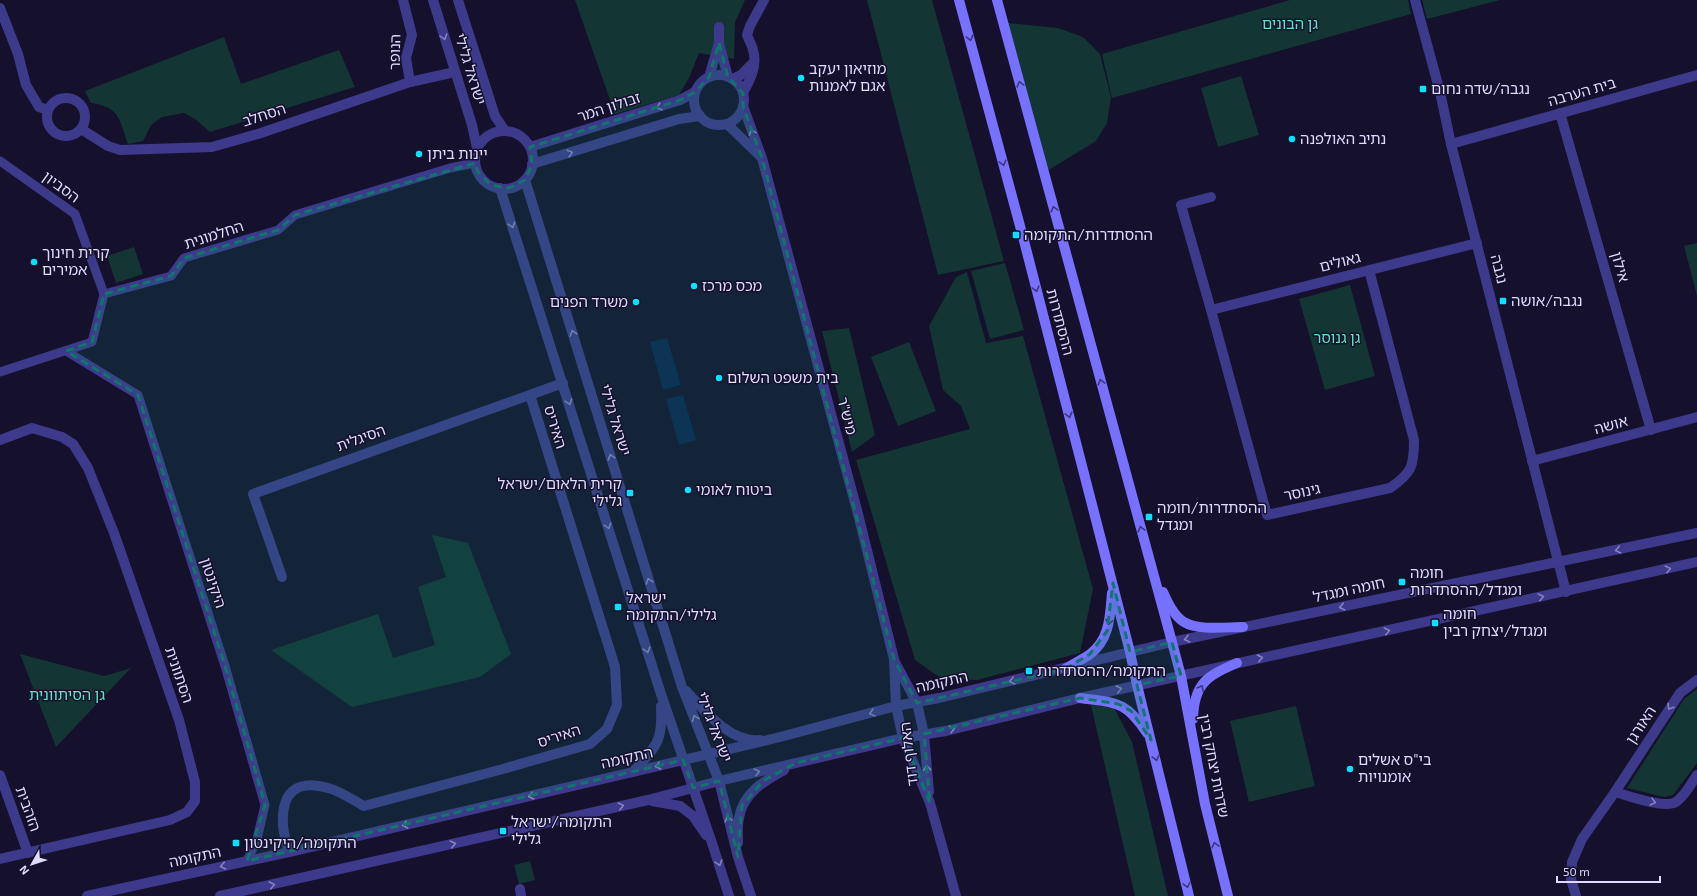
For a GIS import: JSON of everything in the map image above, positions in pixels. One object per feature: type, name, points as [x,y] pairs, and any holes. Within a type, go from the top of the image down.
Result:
[{"type":"main road","name":"ההסתדרות","points":[[959,0],[1023,237],[1130,652]]},
{"type":"main road","name":"ההסתדרות","points":[[997,0],[1172,642]]},
{"type":"main road","points":[[1152,566],[1165,596],[1175,614],[1185,623],[1203,627],[1243,627]]},
{"type":"main road","points":[[1065,669],[1090,654],[1104,638],[1107,631],[1110,614],[1112,583]]},
{"type":"main road","name":"שדרות יצחק רבין","points":[[1172,642],[1181,676],[1205,804],[1228,896]]},
{"type":"main road","points":[[1130,652],[1189,896]]},
{"type":"main road","points":[[1193,739],[1194,703],[1199,691],[1206,680],[1215,673],[1238,663]]},
{"type":"main road","points":[[1080,698],[1118,704],[1131,711],[1151,740]]},
{"type":"street","name":"הנופר","points":[[403,0],[412,34],[406,58],[410,82]]},
{"type":"street","name":"ישראל גלילי","points":[[433,0],[477,148],[475,163]]},
{"type":"street","name":"ישראל גלילי","points":[[458,0],[495,116],[505,131]]},
{"type":"street","points":[[743,93],[737,82],[730,78],[715,76],[709,77],[703,81],[695,92],[695,109],[705,121],[712,124],[727,124],[740,114],[743,106],[743,93],[750,79],[755,62],[753,51],[747,35],[750,26],[764,0]]},
{"type":"street","name":"נגבה","points":[[1415,0],[1440,92],[1451,144],[1566,592]]},
{"type":"street","points":[[0,8],[18,54],[26,85],[39,107],[48,110]]},
{"type":"street","points":[[709,77],[719,43],[719,27]]},
{"type":"street","points":[[719,43],[730,78]]},
{"type":"street","points":[[730,78],[741,75],[755,62]]},
{"type":"street","name":"הסחלב","points":[[81,130],[108,146],[120,150],[212,147],[258,134],[410,82],[455,72]]},
{"type":"street","name":"בית הערבה","points":[[1451,144],[1697,75]]},
{"type":"street","name":"זבולון המר","points":[[530,147],[680,100],[695,92]]},
{"type":"street","points":[[69,98],[76,100],[84,110],[86,117],[81,130],[71,136],[59,136],[54,133],[48,124],[46,117],[48,110],[56,100],[69,98]]},
{"type":"street","name":"מיש\"ר","points":[[743,106],[762,158],[857,510],[894,659],[896,706],[903,738]]},
{"type":"street","name":"אילון","points":[[1560,114],[1651,430]]},
{"type":"street","points":[[532,164],[678,119],[700,116]]},
{"type":"street","points":[[727,124],[762,158]]},
{"type":"street","points":[[475,163],[483,180],[500,188],[513,187],[525,180],[530,172],[532,164],[530,147],[524,139],[515,133],[505,131],[492,133],[481,142],[477,148]]},
{"type":"street","name":"הסביון","points":[[0,161],[75,214],[104,294]]},
{"type":"street","name":"החלמונית","points":[[104,294],[171,276],[184,258],[278,230],[295,215],[450,168],[475,163]]},
{"type":"street","name":"ישראל גלילי","points":[[525,180],[682,687],[719,781],[738,857],[751,896]]},
{"type":"street","points":[[500,188],[661,694],[729,896]]},
{"type":"street","name":"גינוסר","points":[[1211,197],[1181,205],[1267,515],[1390,488],[1404,478],[1414,461],[1414,440],[1369,270]]},
{"type":"street","name":"גאולים","points":[[1211,310],[1477,243]]},
{"type":"street","points":[[0,372],[92,342],[104,294]]},
{"type":"street","name":"היקינטון","points":[[66,351],[138,395],[225,666],[265,805],[257,839],[247,861]]},
{"type":"street","name":"הסיגלית","points":[[282,577],[253,494],[563,383]]},
{"type":"street","name":"האיריס","points":[[289,852],[283,826],[283,809],[290,792],[304,784],[329,788],[364,806],[590,744],[607,729],[617,705],[615,667],[530,395]]},
{"type":"street","name":"אושה","points":[[1532,461],[1697,417]]},
{"type":"street","name":"הסתוונית","points":[[0,440],[32,428],[62,438],[73,444],[88,468],[114,533],[171,699],[195,782],[195,802],[187,812],[170,820],[0,859]]},
{"type":"street","name":"חומה ומגדל","points":[[1172,642],[1697,533]]},
{"type":"street","points":[[220,896],[648,800],[719,781],[903,738],[946,731],[1137,685],[1697,562]]},
{"type":"street","name":"התקומה","points":[[87,896],[289,852],[633,772],[776,738],[896,706],[917,703],[1065,669],[1172,642]]},
{"type":"street","name":"מיש\"ר","points":[[894,659],[917,703]]},
{"type":"street","name":"האורגן","points":[[1576,896],[1571,879],[1572,862],[1582,839],[1615,792],[1680,693],[1697,680]]},
{"type":"street","points":[[682,687],[722,728],[741,736],[756,740],[776,738]]},
{"type":"street","points":[[633,772],[655,747],[661,736],[661,694]]},
{"type":"street","name":"האלוף דוד","points":[[917,703],[924,734],[930,803]]},
{"type":"street","name":"האלוף דוד","points":[[903,738],[930,803],[956,896]]},
{"type":"street","points":[[738,857],[739,818],[742,806],[751,792],[763,781],[796,763]]},
{"type":"street","name":"הזהבית","points":[[0,775],[28,853]]},
{"type":"street","points":[[1615,792],[1664,804],[1674,803],[1683,796],[1697,775]]},
{"type":"street","points":[[648,800],[680,806],[693,816],[713,846]]},
{"type":"highlighted area","points":[[719,43],[728,77],[743,93],[743,106],[762,158],[894,659],[917,703],[1065,669],[1090,654],[1107,631],[1113,583],[1130,652],[1172,642],[1181,676],[1137,685],[1151,740],[1131,711],[1118,704],[1080,698],[924,734],[930,803],[903,738],[796,763],[763,781],[742,806],[738,857],[719,781],[693,788],[683,760],[247,861],[265,805],[225,666],[138,395],[66,351],[92,342],[104,294],[171,276],[184,258],[278,230],[295,215],[475,163],[478,172],[491,185],[509,188],[525,180],[532,164],[530,147],[680,100],[695,92],[709,77]]},
{"type":"green space","points":[[575,0],[745,0],[735,22],[734,59],[699,53],[689,78],[679,95],[615,114]]},
{"type":"green space","points":[[867,0],[932,0],[1004,261],[938,275]]},
{"type":"green space","name":"גן הבונים","points":[[1290,0],[1408,0],[1411,14],[1112,98],[1102,54]]},
{"type":"green space","points":[[1422,0],[1500,0],[1427,19]]},
{"type":"green space","points":[[1008,23],[1058,28],[1083,37],[1100,54],[1111,97],[1107,123],[1096,141],[1047,171]]},
{"type":"green space","points":[[224,37],[241,84],[339,50],[355,87],[210,132],[195,119],[184,113],[162,117],[151,125],[143,141],[128,144],[120,121],[113,111],[101,105],[91,103],[85,91]]},
{"type":"green space","points":[[1241,76],[1259,135],[1218,147],[1201,88]]},
{"type":"green space","points":[[1697,243],[1697,296],[1684,246]]},
{"type":"green space","points":[[134,247],[143,274],[116,283],[107,256]]},
{"type":"green space","points":[[1005,263],[1024,330],[990,339],[971,271]]},
{"type":"green space","points":[[967,272],[986,343],[1023,336],[1093,589],[1080,653],[977,680],[942,679],[915,660],[856,460],[970,429],[961,406],[943,390],[929,326],[956,277]]},
{"type":"green space","name":"גן גנוסר","points":[[1350,285],[1375,376],[1325,390],[1299,299]]},
{"type":"green space","points":[[849,328],[875,435],[852,452],[822,331]]},
{"type":"green space","points":[[909,342],[936,411],[898,426],[871,357]]},
{"type":"green space","points":[[432,535],[468,543],[511,654],[480,677],[352,707],[271,650],[378,614],[393,658],[435,645],[418,587],[446,577]]},
{"type":"green space","name":"גן הסיתוונית","points":[[20,654],[104,676],[131,668],[56,747]]},
{"type":"green space","points":[[1697,689],[1697,763],[1673,795],[1664,797],[1627,788],[1684,699]]},
{"type":"green space","points":[[1091,705],[1114,708],[1132,742],[1168,896],[1135,896]]},
{"type":"green space","points":[[1296,706],[1315,786],[1249,802],[1230,721]]},
{"type":"green space","points":[[530,861],[535,880],[519,884],[514,865]]},
{"type":"water","points":[[667,338],[681,385],[663,390],[650,342]]},
{"type":"water","points":[[683,395],[696,440],[679,445],[666,399]]},
{"type":"place","name":"מוזיאון יעקב אגם לאמנות","points":[[801,78]]},
{"type":"place","name":"נגבה/שדה נחום","points":[[1423,89]]},
{"type":"place","name":"נתיב האולפנה","points":[[1292,139]]},
{"type":"place","name":"יינות ביתן","points":[[419,154]]},
{"type":"place","name":"ההסתדרות/התקומה","points":[[1016,235]]},
{"type":"place","name":"קרית חינוך אמירים","points":[[34,262]]},
{"type":"place","name":"מכס מרכז","points":[[694,286]]},
{"type":"place","name":"נגבה/אושה","points":[[1503,301]]},
{"type":"place","name":"משרד הפנים","points":[[636,302]]},
{"type":"place","name":"בית משפט השלום","points":[[719,378]]},
{"type":"place","name":"ביטוח לאומי","points":[[688,490]]},
{"type":"place","name":"קרית הלאום/ישראל גלילי","points":[[630,493]]},
{"type":"place","name":"ההסתדרות/חומה ומגדל","points":[[1149,517]]},
{"type":"place","name":"חומה ומגדל/ההסתדרות","points":[[1402,582]]},
{"type":"place","name":"ישראל גלילי/התקומה","points":[[618,607]]},
{"type":"place","name":"חומה ומגדל/יצחק רבין","points":[[1435,623]]},
{"type":"place","name":"התקומה/ההסתדרות","points":[[1029,671]]},
{"type":"place","name":"בי\"ס אשלים אומנויות","points":[[1350,769]]},
{"type":"place","name":"התקומה/ישראל גלילי","points":[[503,831]]},
{"type":"place","name":"התקומה/היקינטון","points":[[236,843]]}]
